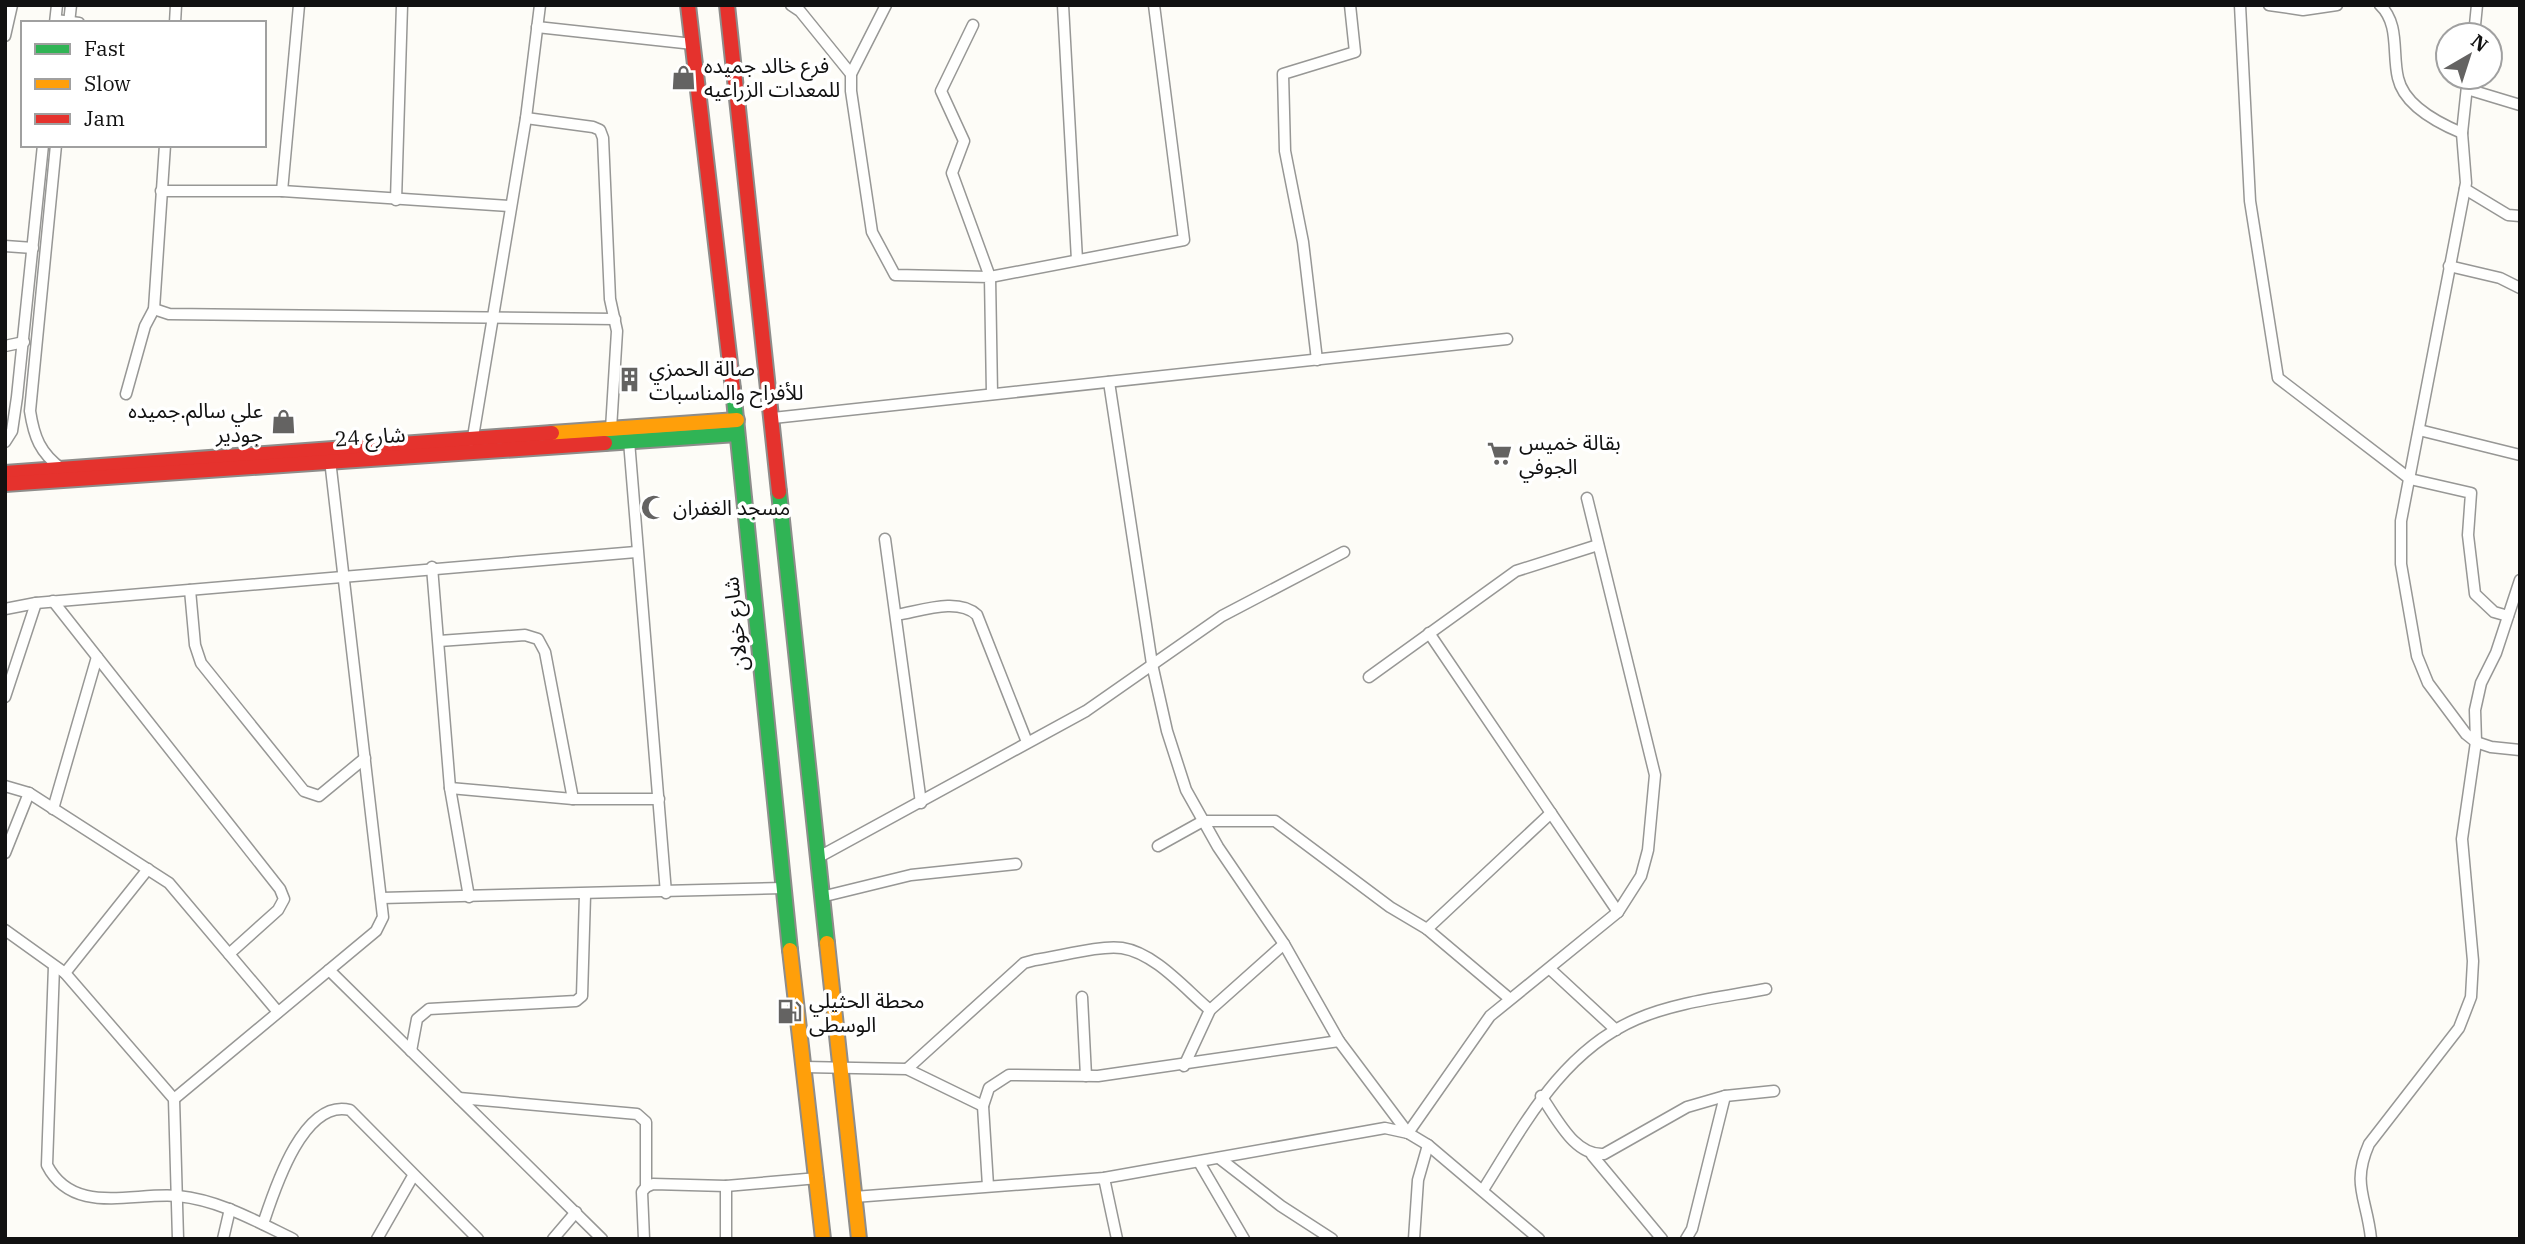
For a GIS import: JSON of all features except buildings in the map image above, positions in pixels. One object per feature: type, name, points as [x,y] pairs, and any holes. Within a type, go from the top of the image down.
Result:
[{"type":"main road","name":"شارع خولان","points":[[688,5],[737,427],[783,888],[823,1239]]},
{"type":"main road","points":[[727,5],[859,1239]]},
{"type":"main road","name":"شارع 24","points":[[5,484],[330,460],[611,429],[737,427]]},
{"type":"main road","name":"شارع 24","points":[[5,473],[471,445],[629,441],[737,427]]},
{"type":"street","points":[[5,36],[12,5]]},
{"type":"street","points":[[55,21],[57,5]]},
{"type":"street","points":[[282,191],[299,5]]},
{"type":"street","points":[[396,200],[402,5]]},
{"type":"street","points":[[471,445],[509,206],[526,118],[540,5]]},
{"type":"street","points":[[791,5],[800,11],[851,74],[872,232],[895,275],[990,277],[1184,240],[1154,5]]},
{"type":"street","points":[[851,74],[886,5]]},
{"type":"street","points":[[1063,5],[1077,260]]},
{"type":"street","points":[[1317,360],[1303,242],[1285,151],[1283,74],[1354,51],[1350,5]]},
{"type":"street","points":[[2240,5],[2250,201],[2278,378],[2410,480],[2471,493],[2468,535],[2475,594],[2494,612],[2508,616]]},
{"type":"street","points":[[2269,5],[2302,10],[2337,5]]},
{"type":"street","points":[[2380,5],[2393,26],[2398,80],[2410,99],[2439,123],[2462,132]]},
{"type":"street","points":[[973,25],[941,91],[964,141],[952,173],[990,277],[992,394]]},
{"type":"street","points":[[537,27],[692,44]]},
{"type":"street","points":[[2467,91],[2462,132],[2465,190],[2401,521],[2401,564],[2417,656],[2428,684],[2466,734],[2476,742],[2491,747],[2520,750]]},
{"type":"street","points":[[2474,91],[2520,105]]},
{"type":"street","points":[[526,118],[600,130],[603,138],[610,299],[615,319],[611,429]]},
{"type":"street","points":[[5,442],[12,431],[43,147]]},
{"type":"street","points":[[56,147],[31,389],[33,431],[47,458],[62,469]]},
{"type":"street","points":[[126,394],[145,326],[154,309],[165,147]]},
{"type":"street","points":[[2465,190],[2508,215],[2520,216]]},
{"type":"street","points":[[161,191],[282,191],[509,206]]},
{"type":"street","points":[[5,246],[33,248]]},
{"type":"street","points":[[2449,266],[2500,278],[2520,288]]},
{"type":"street","points":[[154,309],[169,314],[615,319]]},
{"type":"street","points":[[772,418],[1507,339]]},
{"type":"street","points":[[5,345],[23,342]]},
{"type":"street","points":[[1109,382],[1152,664],[1167,731],[1186,790],[1203,821],[1284,944],[1339,1041],[1408,1133]]},
{"type":"street","points":[[2419,430],[2520,455]]},
{"type":"street","points":[[12,431],[33,431]]},
{"type":"street","points":[[629,441],[636,552],[667,893]]},
{"type":"street","points":[[174,1099],[376,931],[383,917],[330,460]]},
{"type":"street","points":[[1408,1133],[1490,1016],[1618,912],[1641,876],[1648,850],[1655,775],[1587,498]]},
{"type":"street","points":[[885,539],[921,803]]},
{"type":"street","points":[[1369,677],[1516,570],[1598,545]]},
{"type":"street","points":[[5,609],[53,601],[432,567],[636,552]]},
{"type":"street","points":[[817,858],[1086,711],[1222,616],[1344,552]]},
{"type":"street","points":[[432,567],[450,788],[469,897]]},
{"type":"street","points":[[2371,1239],[2358,1181],[2361,1161],[2369,1144],[2459,1028],[2472,997],[2473,961],[2462,839],[2476,742],[2475,710],[2482,683],[2496,653],[2520,580]]},
{"type":"street","points":[[190,590],[195,645],[201,663],[304,791],[319,796],[365,758]]},
{"type":"street","points":[[53,601],[280,889],[284,899],[278,910],[229,954]]},
{"type":"street","points":[[5,697],[36,603]]},
{"type":"street","points":[[897,615],[957,605],[969,608],[977,615],[1027,742]]},
{"type":"street","points":[[1429,633],[1618,912]]},
{"type":"street","points":[[439,641],[525,635],[538,639],[545,652],[573,799]]},
{"type":"street","points":[[53,809],[97,657]]},
{"type":"street","points":[[5,786],[29,793],[169,883],[278,1012]]},
{"type":"street","points":[[450,788],[573,799],[659,799]]},
{"type":"street","points":[[5,853],[29,793]]},
{"type":"street","points":[[1427,929],[1551,813]]},
{"type":"street","points":[[1158,846],[1203,821],[1275,821],[1390,907],[1427,929],[1510,999]]},
{"type":"street","points":[[821,897],[911,875],[1016,864]]},
{"type":"street","points":[[65,974],[148,869]]},
{"type":"street","points":[[381,898],[667,893],[783,888]]},
{"type":"street","points":[[411,1051],[417,1019],[429,1009],[576,1001],[582,996],[585,895]]},
{"type":"street","points":[[5,930],[65,974],[174,1099],[178,1239]]},
{"type":"street","points":[[1184,1066],[1210,1010],[1284,944]]},
{"type":"street","points":[[907,1069],[1024,963],[1035,960],[1118,948],[1135,951],[1156,964],[1210,1010]]},
{"type":"street","points":[[54,966],[47,1165],[56,1182],[76,1194],[125,1200],[177,1196],[230,1209],[293,1239]]},
{"type":"street","points":[[1550,969],[1616,1030]]},
{"type":"street","points":[[329,970],[602,1239]]},
{"type":"street","points":[[1483,1191],[1541,1096],[1595,1042],[1637,1019],[1679,1007],[1766,989]]},
{"type":"street","points":[[1082,997],[1086,1076]]},
{"type":"street","points":[[988,1186],[983,1106],[989,1088],[1009,1075],[1086,1076],[1184,1066],[1339,1041]]},
{"type":"street","points":[[804,1067],[907,1069],[983,1106]]},
{"type":"street","points":[[1592,1155],[1604,1154],[1687,1107],[1725,1096],[1774,1091]]},
{"type":"street","points":[[1541,1096],[1579,1147],[1592,1155],[1662,1239]]},
{"type":"street","points":[[1686,1239],[1692,1229],[1725,1096]]},
{"type":"street","points":[[459,1098],[637,1114],[646,1122],[646,1187]]},
{"type":"street","points":[[263,1224],[280,1170],[312,1125],[333,1109],[350,1110],[478,1239]]},
{"type":"street","points":[[855,1197],[1104,1178],[1385,1128],[1408,1133],[1428,1145],[1483,1191],[1528,1235],[1539,1239]]},
{"type":"street","points":[[1414,1239],[1418,1180],[1428,1145]]},
{"type":"street","points":[[1219,1158],[1281,1206],[1332,1239]]},
{"type":"street","points":[[1199,1162],[1244,1239]]},
{"type":"street","points":[[377,1239],[413,1176]]},
{"type":"street","points":[[644,1239],[642,1192],[653,1184],[726,1186],[818,1178]]},
{"type":"street","points":[[1104,1178],[1116,1239]]},
{"type":"street","points":[[726,1186],[726,1239]]},
{"type":"street","points":[[223,1239],[230,1209]]},
{"type":"street","points":[[553,1239],[576,1212]]},
{"type":"traffic: fast","points":[[733,389],[790,950]]},
{"type":"traffic: fast","points":[[605,443],[737,434]]},
{"type":"traffic: fast","points":[[779,492],[827,943]]},
{"type":"traffic: slow","points":[[552,433],[737,420]]},
{"type":"traffic: slow","points":[[827,943],[859,1239]]},
{"type":"traffic: slow","points":[[790,950],[823,1239]]},
{"type":"traffic: jam","points":[[688,5],[733,389]]},
{"type":"traffic: jam","points":[[727,5],[779,492]]},
{"type":"traffic: jam","points":[[5,473],[552,433]]},
{"type":"traffic: jam","points":[[5,484],[605,443]]},
{"type":"place","name":"فرع خالد جميده للمعدات الزراعيه","points":[[684,77]]},
{"type":"place","name":"صالة الحمزي للأفراح والمناسبات","points":[[629,380]]},
{"type":"place","name":"علي سالم.جميده جودير","points":[[283,422]]},
{"type":"place","name":"بقالة خميس الجوفي","points":[[1499,454]]},
{"type":"place","name":"مسجد الغفران","points":[[653,507]]},
{"type":"place","name":"محطة الحثيلي الوسطى","points":[[789,1012]]}]
